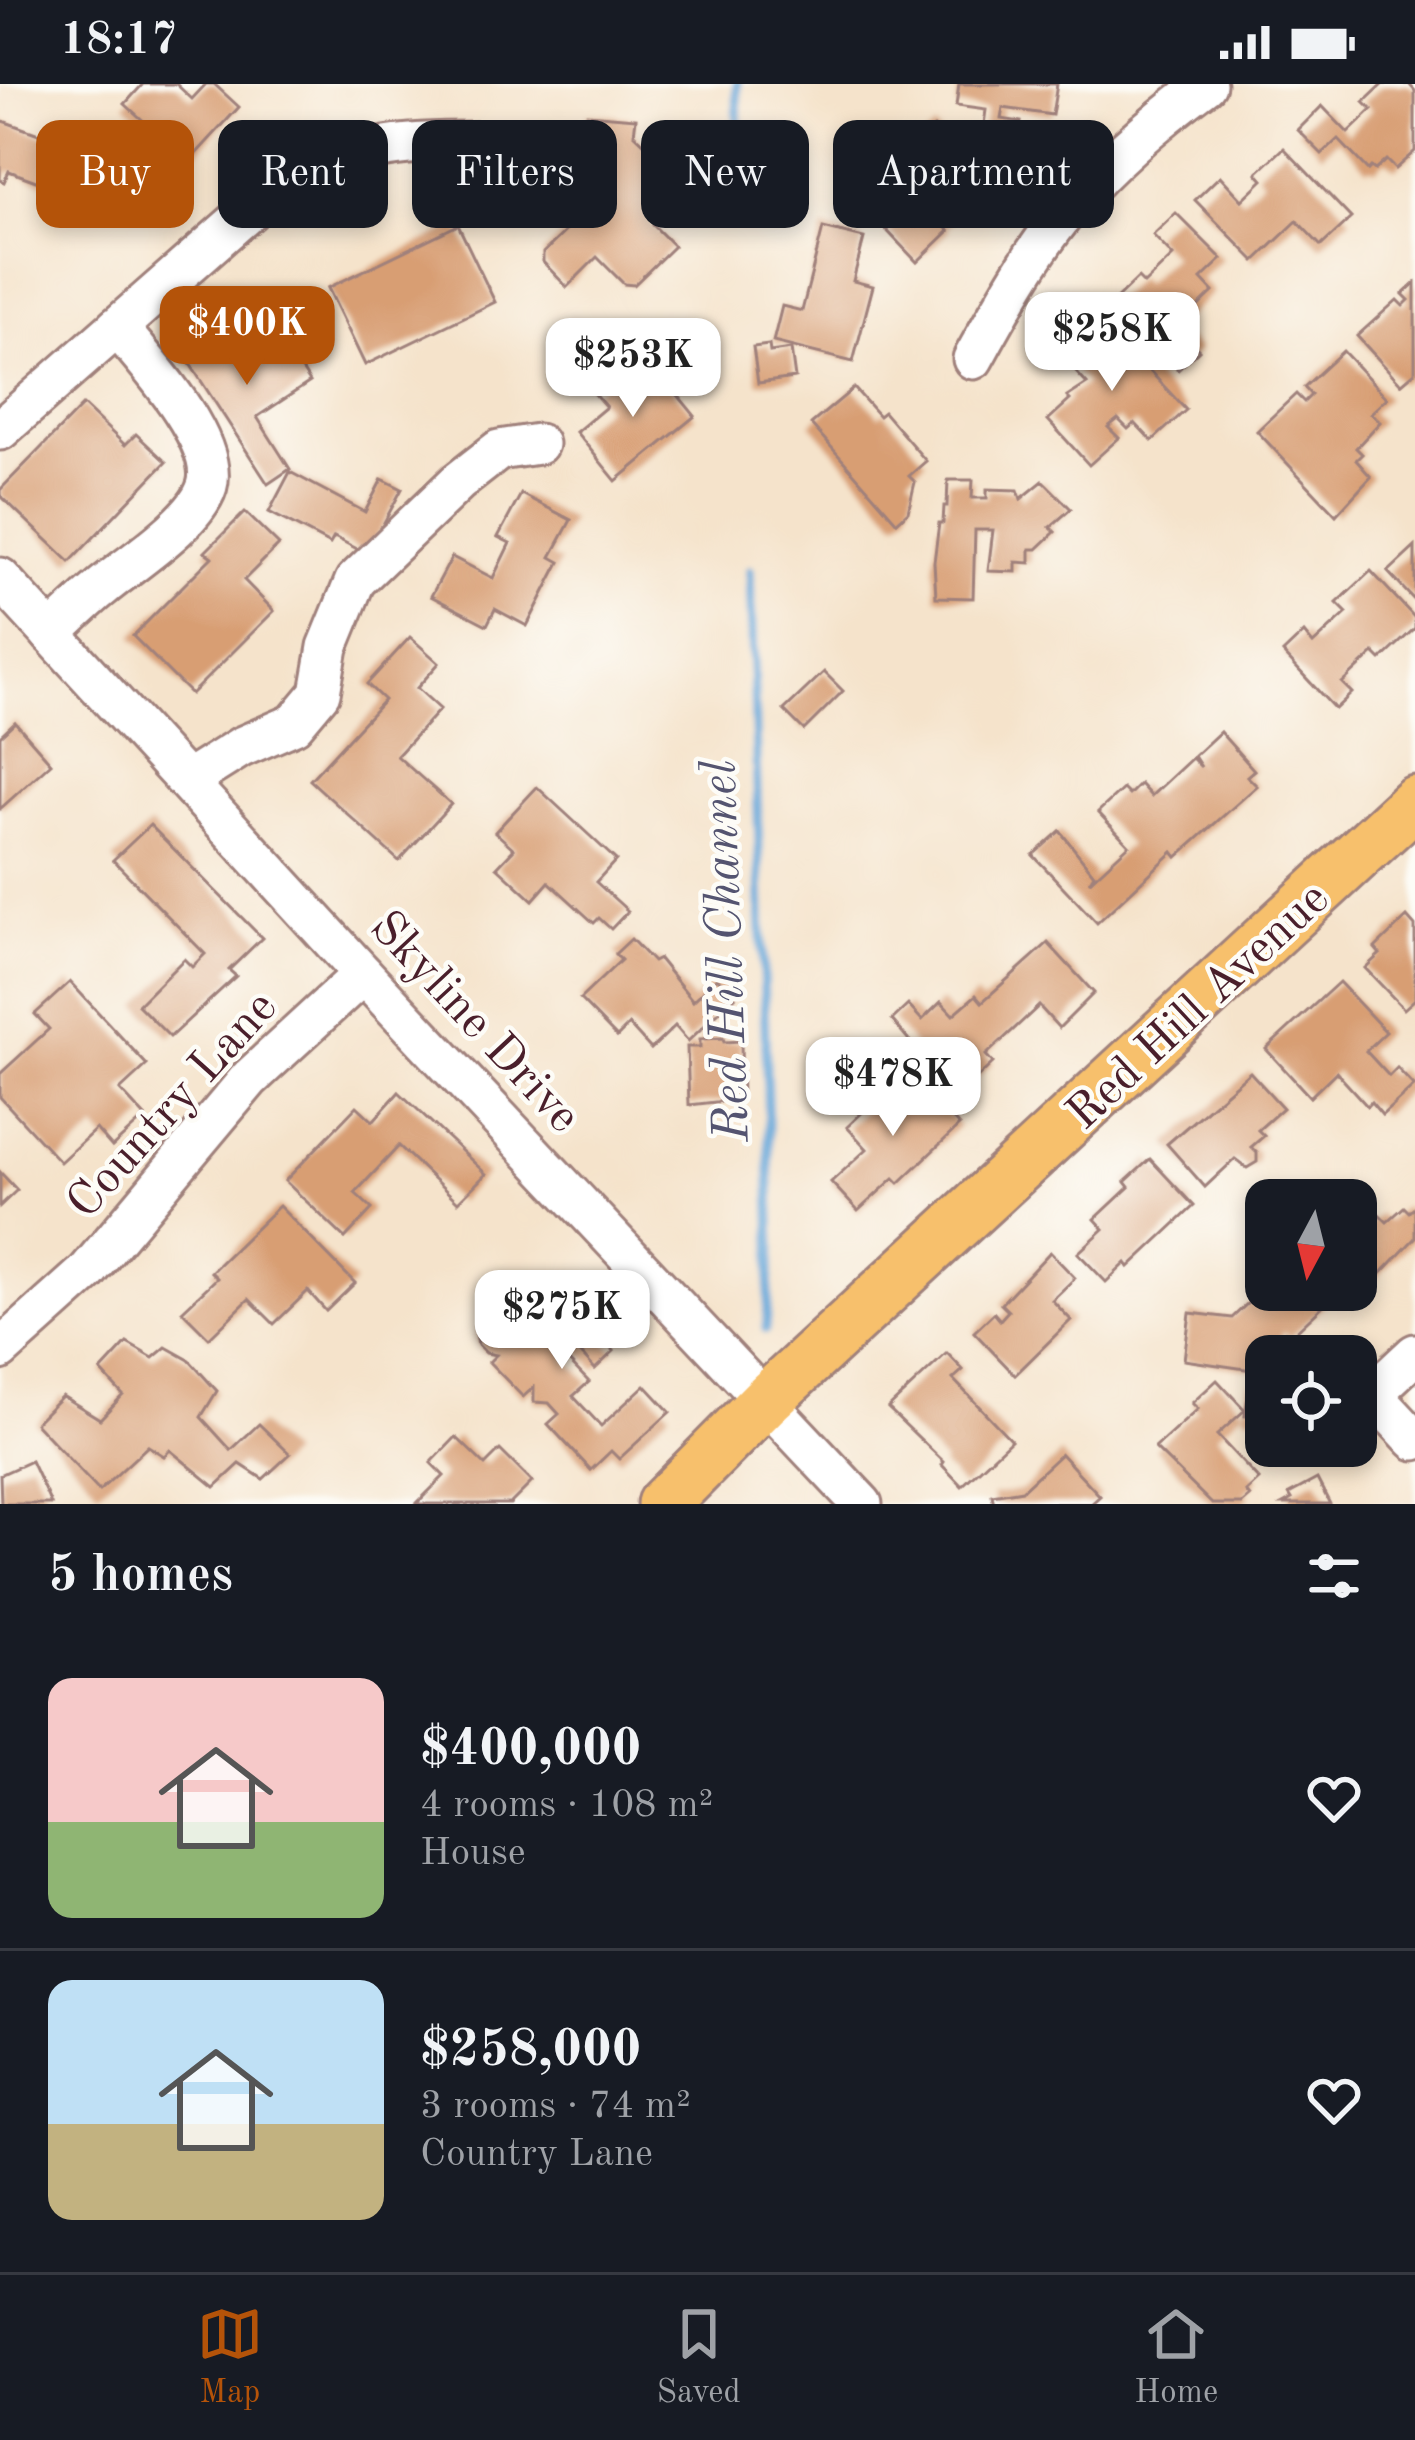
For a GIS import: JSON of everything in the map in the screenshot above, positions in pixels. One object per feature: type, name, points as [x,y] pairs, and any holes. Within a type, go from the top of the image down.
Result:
[{"type":"main road","name":"Red Hill Avenue","points":[[663,1504],[765,1402],[1415,802]]},
{"type":"street","points":[[973,358],[1018,279],[1074,202],[1135,141],[1206,84]]},
{"type":"street","points":[[0,430],[280,184],[334,157],[412,142]]},
{"type":"street","points":[[52,634],[100,588],[179,526],[207,487],[208,460],[172,391],[117,327]]},
{"type":"street","points":[[187,782],[241,748],[294,724],[320,693],[328,647],[356,580],[458,482],[499,450],[538,444]]},
{"type":"street","name":"Skyline Drive","points":[[7,601],[52,634],[363,974],[862,1504]]},
{"type":"street","name":"Country Lane","points":[[0,1350],[87,1271],[249,1079],[363,974]]},
{"type":"street","points":[[1415,1354],[1372,1394],[1415,1440]]},
{"type":"building","points":[[143,84],[176,84],[192,99],[206,84],[214,84],[239,107],[227,120],[218,120],[218,130],[194,156],[194,120],[143,120],[125,104]]},
{"type":"building","points":[[959,84],[1057,84],[1052,115],[1003,108],[1001,119],[1008,120],[985,120],[986,110],[956,106]]},
{"type":"building","points":[[1383,84],[1409,84],[1415,91],[1415,151],[1395,169],[1386,160],[1368,170],[1338,139],[1322,154],[1298,130],[1322,106],[1348,133],[1372,110],[1364,102]]},
{"type":"building","points":[[587,114],[636,118],[634,134],[641,141],[641,228],[656,228],[674,246],[634,285],[624,284],[597,257],[567,287],[543,262],[543,253],[569,228],[617,228],[617,120],[586,120]]},
{"type":"building","points":[[0,120],[36,133],[36,181],[9,171],[4,182],[0,180]]},
{"type":"building","points":[[1284,148],[1351,218],[1321,246],[1297,221],[1255,261],[1195,200],[1220,176],[1242,200],[1263,180],[1257,173]]},
{"type":"building","points":[[1176,213],[1222,259],[1201,279],[1213,292],[1176,328],[1199,350],[1178,370],[1113,302],[1138,278],[1144,284],[1173,256],[1153,235]]},
{"type":"building","points":[[459,228],[495,302],[365,365],[328,288]]},
{"type":"building","points":[[823,228],[864,238],[853,281],[873,286],[853,362],[773,342],[782,306],[802,311]]},
{"type":"building","points":[[885,228],[949,231],[917,262]]},
{"type":"building","points":[[1415,283],[1415,372],[1401,384],[1357,336],[1397,300],[1403,306],[1409,300],[1403,294]]},
{"type":"building","points":[[1094,311],[1186,410],[1152,441],[1135,423],[1128,429],[1118,419],[1108,427],[1119,438],[1089,465],[1048,420],[1070,400],[1067,397],[1087,384],[1076,372],[1085,363],[1078,356],[1089,346],[1073,329]]},
{"type":"building","points":[[240,317],[268,360],[288,348],[310,382],[257,417],[290,469],[268,484],[183,353]]},
{"type":"building","points":[[769,345],[770,352],[791,349],[795,378],[758,383],[753,347]]},
{"type":"building","points":[[1343,351],[1387,398],[1371,413],[1380,422],[1356,448],[1362,454],[1356,460],[1371,477],[1336,515],[1257,431],[1296,394],[1304,402],[1311,395],[1304,387]]},
{"type":"building","points":[[655,367],[695,416],[616,481],[576,432],[606,407],[593,392],[623,368],[635,383]]},
{"type":"building","points":[[854,388],[879,416],[884,412],[926,461],[909,476],[915,482],[908,512],[897,522],[811,424]]},
{"type":"building","points":[[83,405],[125,445],[136,434],[166,462],[70,562],[0,490]]},
{"type":"building","points":[[290,472],[365,512],[382,479],[402,489],[367,554],[334,537],[330,544],[269,512]]},
{"type":"building","points":[[948,480],[973,480],[972,498],[987,498],[987,489],[1018,490],[1021,499],[1043,481],[1071,509],[1050,527],[1055,532],[1037,549],[1030,549],[1030,563],[1016,562],[1016,572],[988,571],[993,530],[975,530],[973,598],[936,597],[934,562]]},
{"type":"building","points":[[521,494],[571,520],[551,557],[560,562],[527,626],[495,609],[487,625],[431,596],[452,557],[493,578],[510,543],[498,537]]},
{"type":"building","points":[[245,512],[279,545],[244,580],[274,611],[191,694],[133,636],[212,557],[205,552]]},
{"type":"building","points":[[1415,547],[1415,601],[1388,572]]},
{"type":"building","points":[[1371,571],[1415,618],[1415,628],[1381,660],[1374,653],[1342,683],[1352,693],[1335,709],[1283,653],[1304,633],[1313,644],[1347,613],[1337,603]]},
{"type":"building","points":[[410,637],[439,663],[417,688],[440,709],[397,756],[451,804],[399,861],[310,780],[384,700],[367,684]]},
{"type":"building","points":[[824,672],[843,691],[804,730],[784,710]]},
{"type":"building","points":[[15,722],[51,763],[0,809],[0,736]]},
{"type":"building","points":[[1220,732],[1254,770],[1247,776],[1257,786],[1177,857],[1173,852],[1097,923],[1033,855],[1060,831],[1094,874],[1089,882],[1129,845],[1098,812],[1123,789],[1129,795],[1140,784],[1151,796],[1192,758],[1201,767],[1194,756]]},
{"type":"building","points":[[537,787],[616,860],[596,882],[628,911],[611,929],[599,918],[594,923],[549,882],[533,900],[497,867],[514,849],[495,832]]},
{"type":"building","points":[[150,825],[262,938],[229,970],[236,976],[170,1037],[138,1005],[184,959],[192,967],[205,954],[113,860]]},
{"type":"building","points":[[1407,917],[1415,926],[1415,999],[1404,1009],[1365,968],[1380,954],[1375,948]]},
{"type":"building","points":[[631,939],[653,962],[659,959],[693,1001],[717,978],[735,997],[688,1041],[675,1026],[651,1049],[629,1025],[617,1037],[580,999],[621,960],[615,954]]},
{"type":"building","points":[[1048,943],[1094,993],[1059,1028],[1039,1006],[986,1055],[993,1063],[978,1077],[973,1073],[953,1092],[892,1020],[908,1005],[922,1020],[941,1002],[953,1015],[976,995],[982,1002]]},
{"type":"building","points":[[70,982],[147,1065],[120,1090],[145,1117],[112,1147],[96,1129],[60,1162],[0,1097],[0,1074],[49,1029],[35,1014]]},
{"type":"building","points":[[1339,982],[1386,1032],[1366,1051],[1389,1076],[1397,1068],[1414,1086],[1382,1115],[1371,1102],[1367,1106],[1336,1072],[1310,1097],[1266,1049]]},
{"type":"building","points":[[723,1038],[724,1042],[741,1041],[742,1099],[689,1105],[687,1047],[700,1047],[700,1039]]},
{"type":"building","points":[[907,1070],[959,1126],[899,1183],[894,1178],[858,1211],[831,1182],[867,1149],[847,1127]]},
{"type":"building","points":[[1250,1072],[1283,1108],[1258,1130],[1264,1136],[1251,1147],[1257,1162],[1247,1168],[1235,1159],[1205,1187],[1167,1144]]},
{"type":"building","points":[[399,1092],[486,1174],[458,1202],[399,1146],[355,1193],[372,1209],[345,1238],[285,1181],[357,1106],[373,1121]]},
{"type":"building","points":[[1150,1159],[1194,1206],[1129,1267],[1126,1263],[1106,1282],[1078,1253],[1104,1229],[1095,1219]]},
{"type":"building","points":[[0,1172],[17,1190],[0,1206]]},
{"type":"building","points":[[279,1206],[355,1283],[326,1311],[308,1291],[274,1324],[249,1299],[209,1338],[182,1311],[217,1278],[211,1272]]},
{"type":"building","points":[[1415,1206],[1415,1238],[1377,1278],[1377,1216],[1387,1222],[1404,1207],[1409,1212]]},
{"type":"building","points":[[1050,1252],[1075,1278],[1052,1300],[1071,1320],[1015,1375],[974,1332],[994,1313],[1000,1320],[1008,1311],[1001,1304]]},
{"type":"building","points":[[524,1279],[532,1287],[537,1282],[575,1322],[582,1315],[614,1351],[595,1369],[576,1348],[566,1358],[589,1382],[573,1396],[601,1426],[645,1385],[670,1412],[619,1459],[611,1451],[591,1470],[548,1424],[559,1414],[549,1403],[534,1402],[534,1387],[523,1397],[489,1362],[496,1355],[478,1345],[476,1333],[494,1316],[489,1311]]},
{"type":"building","points":[[1245,1306],[1245,1311],[1317,1311],[1292,1335],[1245,1335],[1245,1369],[1184,1360],[1190,1313],[1232,1318]]},
{"type":"building","points":[[127,1343],[153,1358],[166,1347],[189,1360],[217,1391],[201,1417],[231,1450],[259,1424],[290,1454],[263,1479],[240,1464],[215,1487],[170,1450],[164,1456],[148,1446],[99,1491],[35,1423],[62,1396],[100,1419],[123,1395],[101,1371]]},
{"type":"building","points":[[947,1353],[963,1370],[953,1379],[1011,1440],[962,1486],[888,1408]]},
{"type":"building","points":[[1217,1380],[1245,1410],[1217,1435],[1259,1480],[1246,1492],[1250,1497],[1242,1504],[1212,1504],[1155,1448],[1198,1409],[1192,1403]]},
{"type":"building","points":[[456,1437],[485,1465],[500,1450],[532,1482],[510,1504],[416,1504],[444,1476],[431,1463]]},
{"type":"building","points":[[1061,1454],[1100,1496],[1091,1504],[994,1504],[992,1495],[1022,1490]]},
{"type":"building","points":[[31,1461],[51,1504],[1,1504],[0,1475]]},
{"type":"building","points":[[1317,1479],[1330,1504],[1283,1504],[1292,1499],[1289,1494]]},
{"type":"waterway","name":"Red Hill Channel","points":[[737,84],[738,120]]},
{"type":"waterway","name":"Red Hill Channel","points":[[750,570],[772,1248],[766,1329]]}]
